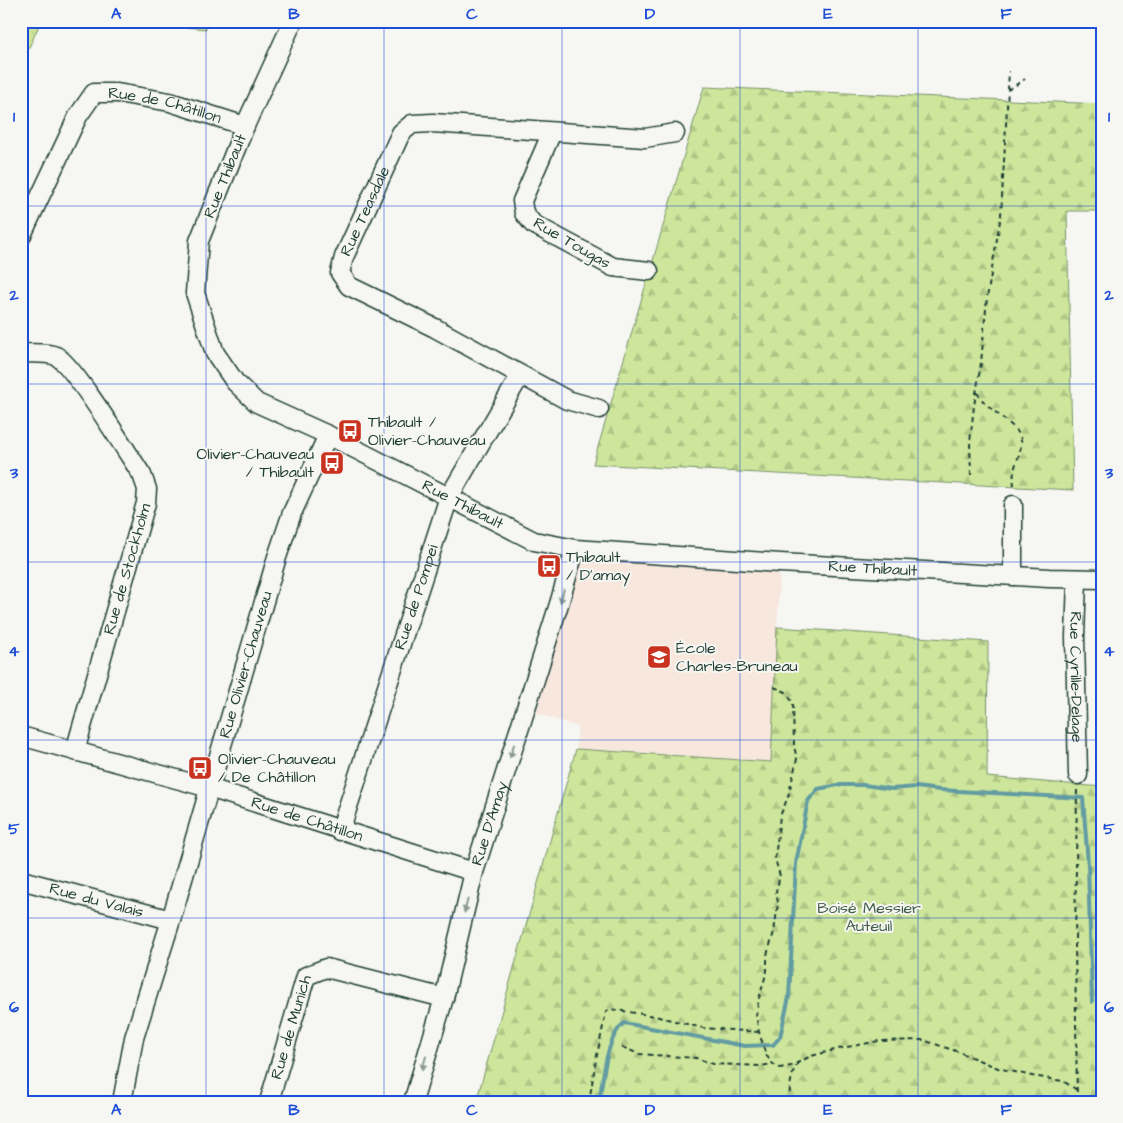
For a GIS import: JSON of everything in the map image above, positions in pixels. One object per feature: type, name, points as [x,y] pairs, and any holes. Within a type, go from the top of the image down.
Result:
[{"type":"street","name":"Rue Thibault","points":[[293,21],[245,126],[199,241],[195,292],[215,353],[235,382],[257,403],[328,435],[534,541],[575,549],[780,563],[1102,579]]},
{"type":"street","name":"Rue de Châtillon","points":[[21,236],[78,116],[94,93],[117,94],[170,102],[245,126]]},
{"type":"street","name":"Rue Teasdale","points":[[599,408],[566,400],[435,328],[348,286],[340,273],[344,257],[401,133],[412,124],[433,123],[645,138],[675,133]]},
{"type":"street","name":"Rue Tougas","points":[[552,132],[522,201],[524,213],[533,224],[613,268],[649,271]]},
{"type":"street","name":"Rue de Stockholm","points":[[21,353],[55,356],[64,362],[142,475],[147,489],[146,503],[75,751]]},
{"type":"street","name":"Rue de Pompei","points":[[340,831],[449,497],[520,376]]},
{"type":"street","name":"Rue Olivier-Chauveau","points":[[122,1102],[134,1038],[171,920],[277,557],[292,513],[328,435]]},
{"type":"street","points":[[1013,505],[1013,576]]},
{"type":"street","name":"Rue D'Amay","points":[[413,1102],[444,998],[474,872],[560,604],[575,549]]},
{"type":"street","name":"Rue Cyrille-Delage","points":[[1076,579],[1075,637],[1078,775]]},
{"type":"street","name":"Rue de Châtillon","points":[[21,736],[209,788],[474,872]]},
{"type":"street","name":"Rue du Valais","points":[[21,880],[171,920]]},
{"type":"street","name":"Rue de Munich","points":[[269,1102],[306,976],[326,968],[444,998]]},
{"type":"path","points":[[971,475],[970,442],[987,298],[1001,215],[1009,71]]},
{"type":"path","points":[[1008,90],[1025,79]]},
{"type":"path","points":[[977,390],[985,404],[1014,428],[1021,438],[1020,452],[1014,471],[1013,505]]},
{"type":"path","points":[[774,688],[786,692],[793,703],[794,746],[797,759],[788,797],[780,816],[775,859],[780,876],[776,891],[778,903],[774,932],[767,955],[767,971],[756,1016],[766,1055],[773,1064],[780,1068],[791,1066],[811,1056],[842,1048],[880,1041],[923,1040],[950,1048],[998,1068],[1063,1081],[1077,1090]]},
{"type":"path","points":[[1078,775],[1075,942],[1078,1102]]},
{"type":"path","points":[[589,1102],[606,1012],[610,1009],[655,1016],[703,1028],[759,1032]]},
{"type":"path","points":[[622,1047],[639,1054],[696,1058],[713,1064],[761,1066],[773,1064]]},
{"type":"path","points":[[789,1102],[790,1084],[795,1066],[799,1062]]},
{"type":"shaded area","name":"École Charles-Bruneau","points":[[575,549],[780,563],[771,762],[576,749],[578,727],[525,709]]},
{"type":"green space","points":[[21,21],[41,21],[21,65]]},
{"type":"green space","points":[[117,21],[206,21],[206,29]]},
{"type":"green space","points":[[704,87],[1102,104],[1102,211],[1067,211],[1073,490],[593,464]]},
{"type":"green space","name":"Boisé Messier Auteuil","points":[[777,627],[988,642],[987,777],[1102,787],[1102,1102],[476,1102],[576,749],[771,762]]},
{"type":"waterway","points":[[599,1102],[609,1048],[613,1038],[624,1023],[745,1046],[773,1045],[780,1037],[789,997],[796,863],[808,801],[818,789],[838,785],[864,785],[892,789],[916,787],[1083,798],[1088,864],[1092,1002]]},
{"type":"place","name":"Thibault / Olivier-Chauveau","points":[[350,431]]},
{"type":"place","name":"Olivier-Chauveau / Thibault","points":[[332,463]]},
{"type":"place","name":"Thibault / D'amay","points":[[549,566]]},
{"type":"place","name":"École Charles-Bruneau","points":[[659,657]]},
{"type":"place","name":"Olivier-Chauveau / De Châtillon","points":[[200,768]]}]
